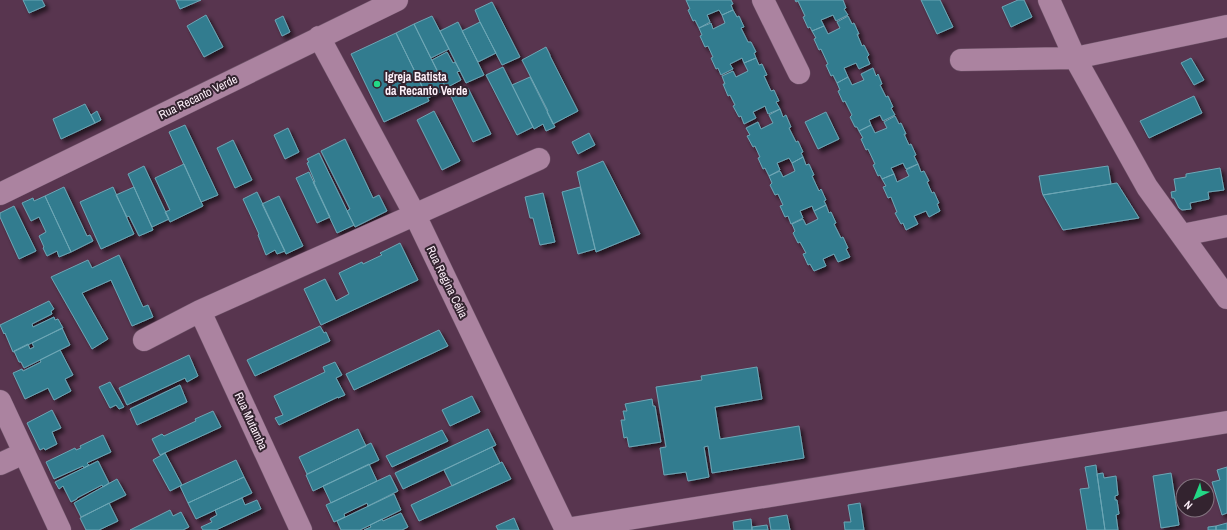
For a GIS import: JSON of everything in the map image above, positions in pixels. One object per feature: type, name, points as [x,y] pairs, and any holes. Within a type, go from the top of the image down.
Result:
[{"type":"street","name":"Rua Recanto Verde","points":[[0,194],[397,0]]},
{"type":"street","points":[[763,0],[799,73]]},
{"type":"street","points":[[1048,0],[1075,58],[1147,187],[1227,298]]},
{"type":"street","points":[[961,60],[1075,58],[1227,26]]},
{"type":"street","name":"Rua Regina Célia","points":[[319,37],[415,216],[566,529]]},
{"type":"street","points":[[144,340],[200,311],[415,216],[539,159]]},
{"type":"street","points":[[1182,235],[1227,226]]},
{"type":"street","name":"Rua Mutamba","points":[[200,311],[301,530]]},
{"type":"street","points":[[0,401],[60,530]]},
{"type":"street","points":[[566,529],[1227,422]]},
{"type":"street","points":[[0,464],[24,453]]},
{"type":"building","points":[[23,0],[42,0],[45,6],[29,13]]},
{"type":"building","points":[[176,0],[201,0],[180,9]]},
{"type":"building","points":[[686,0],[731,0],[733,10],[722,15],[719,10],[707,15],[710,22],[699,28],[695,20],[693,21],[688,10],[690,9]]},
{"type":"building","points":[[795,0],[843,0],[846,8],[844,9],[848,15],[836,21],[833,15],[821,20],[824,26],[812,31],[810,27],[808,28],[803,17],[805,16],[798,1],[796,2]]},
{"type":"building","points":[[921,0],[940,0],[953,27],[937,34]]},
{"type":"building","points":[[1018,0],[1024,0],[1032,17],[1011,27],[1002,7]]},
{"type":"building","points":[[492,2],[520,57],[502,65],[475,10]]},
{"type":"building","points":[[733,10],[737,17],[739,16],[744,27],[741,28],[748,42],[751,42],[756,52],[754,53],[756,58],[744,63],[742,58],[730,64],[733,69],[721,75],[718,68],[716,69],[711,58],[713,57],[708,46],[705,47],[700,36],[702,35],[699,28],[711,23],[713,29],[725,23],[722,15]]},
{"type":"building","points":[[206,15],[223,47],[204,57],[187,26]]},
{"type":"building","points":[[283,16],[290,32],[282,36],[275,20]]},
{"type":"building","points":[[432,16],[449,49],[431,58],[414,24]]},
{"type":"building","points":[[848,16],[852,24],[854,23],[862,46],[864,45],[869,55],[867,57],[870,64],[859,69],[856,63],[844,68],[848,77],[837,83],[833,75],[831,76],[826,65],[828,64],[821,49],[819,50],[814,39],[816,38],[812,31],[824,26],[828,34],[840,28],[837,22]]},
{"type":"building","points":[[458,22],[484,75],[466,83],[440,31]]},
{"type":"building","points":[[480,22],[496,53],[478,62],[462,31]]},
{"type":"building","points":[[414,24],[446,89],[428,98],[396,33]]},
{"type":"building","points":[[396,33],[429,101],[384,122],[351,54]]},
{"type":"building","points":[[546,47],[578,111],[553,124],[522,60]]},
{"type":"building","points":[[447,52],[453,63],[455,62],[460,71],[457,72],[461,80],[446,88],[432,60]]},
{"type":"building","points":[[756,58],[759,65],[762,64],[767,75],[764,76],[771,91],[774,90],[779,101],[776,102],[780,109],[768,114],[765,106],[753,112],[756,118],[744,124],[741,116],[739,117],[733,106],[735,105],[730,95],[728,96],[723,84],[725,84],[722,76],[733,71],[736,77],[748,71],[744,63]]},
{"type":"building","points":[[1191,58],[1204,80],[1194,85],[1181,63]]},
{"type":"building","points":[[503,67],[533,127],[517,135],[486,75]]},
{"type":"building","points":[[873,68],[876,76],[878,74],[882,84],[880,85],[886,97],[888,96],[893,107],[891,108],[895,115],[883,121],[880,115],[869,120],[871,125],[859,131],[857,127],[855,127],[850,117],[852,115],[845,101],[843,102],[838,91],[840,90],[837,83],[848,77],[852,85],[864,80],[861,74]]},
{"type":"building","points":[[530,77],[555,127],[546,131],[543,124],[534,129],[512,85]]},
{"type":"building","points":[[468,88],[491,134],[473,142],[451,96]]},
{"type":"building","points":[[1194,96],[1202,113],[1149,138],[1140,121]]},
{"type":"building","points":[[85,104],[95,123],[61,139],[53,119]]},
{"type":"building","points":[[780,109],[783,117],[786,115],[791,127],[789,128],[796,142],[798,141],[803,152],[801,153],[803,157],[792,163],[789,158],[777,163],[780,170],[769,176],[765,168],[763,169],[755,146],[753,147],[747,136],[750,135],[746,128],[758,122],[761,129],[773,123],[769,115]]},
{"type":"building","points":[[97,111],[101,120],[95,123],[91,115]]},
{"type":"building","points":[[434,111],[460,161],[442,170],[417,120]]},
{"type":"building","points":[[826,112],[839,139],[818,149],[805,122]]},
{"type":"building","points":[[895,116],[899,124],[901,123],[909,145],[911,144],[916,155],[914,156],[918,164],[906,169],[903,163],[891,168],[894,174],[882,179],[880,175],[878,176],[873,165],[875,164],[868,149],[866,150],[861,139],[863,138],[859,131],[871,125],[875,133],[887,128],[884,122]]},
{"type":"building","points":[[185,125],[218,195],[201,202],[169,132]]},
{"type":"building","points":[[288,128],[299,152],[285,159],[274,135]]},
{"type":"building","points":[[589,133],[595,145],[578,154],[572,142]]},
{"type":"building","points":[[345,139],[373,198],[379,195],[387,211],[355,227],[347,211],[350,209],[321,151]]},
{"type":"building","points":[[233,140],[252,180],[235,188],[217,148]]},
{"type":"building","points":[[319,153],[354,225],[337,233],[313,182],[315,182],[307,163],[309,162],[307,159]]},
{"type":"building","points":[[803,157],[806,165],[809,164],[814,175],[812,176],[819,191],[821,189],[826,200],[824,201],[826,205],[814,211],[812,206],[800,211],[803,218],[791,224],[788,216],[785,217],[780,206],[783,205],[778,194],[775,195],[770,185],[772,183],[769,176],[780,171],[783,177],[795,171],[792,163]]},
{"type":"building","points":[[603,161],[640,234],[596,252],[577,172]]},
{"type":"building","points":[[184,164],[203,206],[170,222],[165,212],[170,210],[155,178]]},
{"type":"building","points":[[918,164],[921,172],[924,171],[929,181],[927,182],[939,203],[937,204],[940,211],[929,217],[926,211],[914,216],[918,224],[906,230],[903,223],[901,224],[895,213],[897,212],[891,197],[888,198],[883,187],[886,186],[882,179],[894,174],[897,182],[909,176],[906,170]]},
{"type":"building","points":[[144,166],[169,219],[152,227],[128,174]]},
{"type":"building","points":[[1108,166],[1111,184],[1043,195],[1039,176]]},
{"type":"building","points":[[1220,168],[1224,190],[1208,192],[1209,199],[1190,203],[1191,209],[1182,210],[1179,208],[1174,198],[1172,198],[1171,192],[1176,191],[1174,179],[1186,177],[1186,174]]},
{"type":"building","points":[[309,172],[330,217],[317,223],[296,178]]},
{"type":"building","points":[[1117,183],[1139,218],[1063,230],[1043,195]]},
{"type":"building","points":[[64,187],[87,236],[90,235],[93,241],[71,252],[45,196]]},
{"type":"building","points":[[113,187],[134,234],[101,249],[80,202]]},
{"type":"building","points":[[134,187],[153,230],[139,236],[116,195]]},
{"type":"building","points":[[580,187],[595,249],[578,254],[562,192]]},
{"type":"building","points":[[257,192],[285,251],[277,254],[275,250],[266,255],[258,235],[259,234],[243,199]]},
{"type":"building","points":[[543,193],[555,242],[540,245],[533,218],[530,218],[525,197]]},
{"type":"building","points":[[45,196],[71,252],[59,257],[57,251],[47,256],[39,236],[46,232],[39,217],[31,221],[22,203],[33,198],[34,201]]},
{"type":"building","points":[[279,196],[303,246],[286,254],[262,204]]},
{"type":"building","points":[[826,205],[829,213],[831,212],[836,223],[834,224],[841,238],[843,237],[850,257],[838,262],[834,254],[823,259],[826,266],[814,271],[810,264],[808,265],[803,254],[806,253],[800,242],[798,243],[793,233],[795,231],[792,224],[803,219],[806,225],[818,219],[814,211]]},
{"type":"building","points":[[14,206],[36,251],[19,259],[0,217],[0,213]]},
{"type":"building","points":[[400,243],[418,280],[321,325],[304,289],[325,279],[336,301],[349,294],[339,273],[362,262],[363,264],[382,255],[380,253]]},
{"type":"building","points":[[119,255],[143,307],[148,305],[153,317],[132,326],[111,280],[82,293],[108,339],[92,349],[51,277],[88,260],[92,268]]},
{"type":"building","points":[[49,301],[54,309],[51,311],[52,314],[32,324],[33,327],[54,317],[55,320],[58,319],[63,328],[13,352],[0,325]]},
{"type":"building","points":[[320,326],[324,333],[326,332],[330,341],[255,376],[247,360]]},
{"type":"building","points":[[62,328],[70,345],[24,368],[21,362],[19,362],[14,351],[28,344],[30,349],[34,347],[32,343]]},
{"type":"building","points":[[439,330],[448,346],[354,390],[346,374]]},
{"type":"building","points":[[60,350],[73,375],[65,379],[71,391],[54,400],[48,388],[25,399],[13,373],[22,369],[23,371]]},
{"type":"building","points":[[189,355],[198,376],[187,382],[185,378],[127,405],[119,388]]},
{"type":"building","points":[[335,362],[342,375],[336,378],[345,395],[279,425],[275,418],[283,415],[274,396],[325,372],[323,367]]},
{"type":"building","points":[[757,367],[762,399],[715,407],[720,439],[799,426],[804,458],[712,473],[708,446],[704,447],[709,477],[688,481],[686,472],[664,475],[660,448],[666,447],[656,387],[702,380],[701,376]]},
{"type":"building","points":[[110,382],[124,407],[119,409],[116,405],[110,408],[99,387]]},
{"type":"building","points":[[180,385],[187,402],[137,425],[130,409]]},
{"type":"building","points":[[472,396],[480,412],[450,426],[442,410]]},
{"type":"building","points":[[652,399],[653,406],[655,406],[661,442],[629,447],[627,437],[624,438],[621,420],[625,420],[623,411],[627,411],[625,404]]},
{"type":"building","points":[[52,410],[61,428],[52,432],[57,444],[45,450],[44,448],[40,450],[27,423]]},
{"type":"building","points":[[213,411],[221,427],[160,455],[152,439],[162,434],[164,436]]},
{"type":"building","points":[[358,429],[366,446],[307,474],[299,457]]},
{"type":"building","points":[[488,429],[496,445],[403,489],[395,473]]},
{"type":"building","points":[[442,430],[448,441],[392,467],[386,456]]},
{"type":"building","points":[[103,435],[111,452],[87,463],[89,465],[84,468],[83,466],[54,479],[46,462],[75,448],[76,450],[81,448],[80,446]]},
{"type":"building","points":[[371,443],[379,460],[313,491],[306,475]]},
{"type":"building","points":[[492,447],[500,463],[452,486],[444,470]]},
{"type":"building","points":[[165,453],[182,485],[170,491],[153,460]]},
{"type":"building","points":[[236,460],[244,477],[188,503],[180,486]]},
{"type":"building","points":[[98,461],[109,483],[103,487],[102,485],[71,502],[63,486],[59,489],[55,482]]},
{"type":"building","points":[[502,462],[511,479],[419,521],[411,505]]},
{"type":"building","points":[[369,464],[377,481],[331,503],[323,486]]},
{"type":"building","points":[[1096,465],[1105,530],[1087,530],[1080,489],[1089,488],[1085,467]]},
{"type":"building","points":[[1227,467],[1227,513],[1222,515],[1215,492],[1215,481],[1220,480],[1217,470]]},
{"type":"building","points":[[1103,473],[1104,478],[1116,476],[1118,495],[1115,496],[1115,500],[1117,500],[1119,514],[1116,515],[1118,530],[1105,530],[1097,474]]},
{"type":"building","points":[[1171,473],[1175,499],[1175,518],[1178,518],[1179,525],[1161,528],[1153,476]]},
{"type":"building","points":[[390,475],[398,491],[368,506],[367,503],[344,514],[345,517],[334,522],[326,505]]},
{"type":"building","points":[[244,477],[252,493],[196,519],[188,503]]},
{"type":"building","points":[[117,479],[126,495],[81,517],[74,503]]},
{"type":"building","points":[[394,494],[401,510],[360,530],[341,530],[337,521]]},
{"type":"building","points":[[242,498],[245,505],[257,500],[261,509],[216,530],[203,530],[201,527],[212,522],[210,519],[217,515],[215,510]]},
{"type":"building","points":[[109,503],[118,521],[99,530],[86,530],[80,518]]},
{"type":"building","points":[[860,503],[864,530],[845,530],[844,522],[851,522],[848,505]]},
{"type":"building","points":[[170,510],[173,516],[181,512],[189,527],[183,530],[130,530]]},
{"type":"building","points":[[401,513],[408,527],[402,530],[364,530],[382,519],[383,521]]},
{"type":"building","points":[[787,515],[790,530],[771,530],[769,518]]},
{"type":"building","points":[[514,518],[519,530],[498,530],[496,526]]},
{"type":"building","points":[[751,519],[752,530],[734,530],[733,522]]},
{"type":"building","points":[[1227,523],[1227,530],[1216,530],[1216,526]]},
{"type":"building","points":[[767,525],[768,530],[752,530],[752,527]]},
{"type":"building","points":[[1216,526],[1216,530],[1208,530],[1208,527]]},
{"type":"place","name":"Igreja Batista da Recanto Verde","points":[[377,84]]}]
